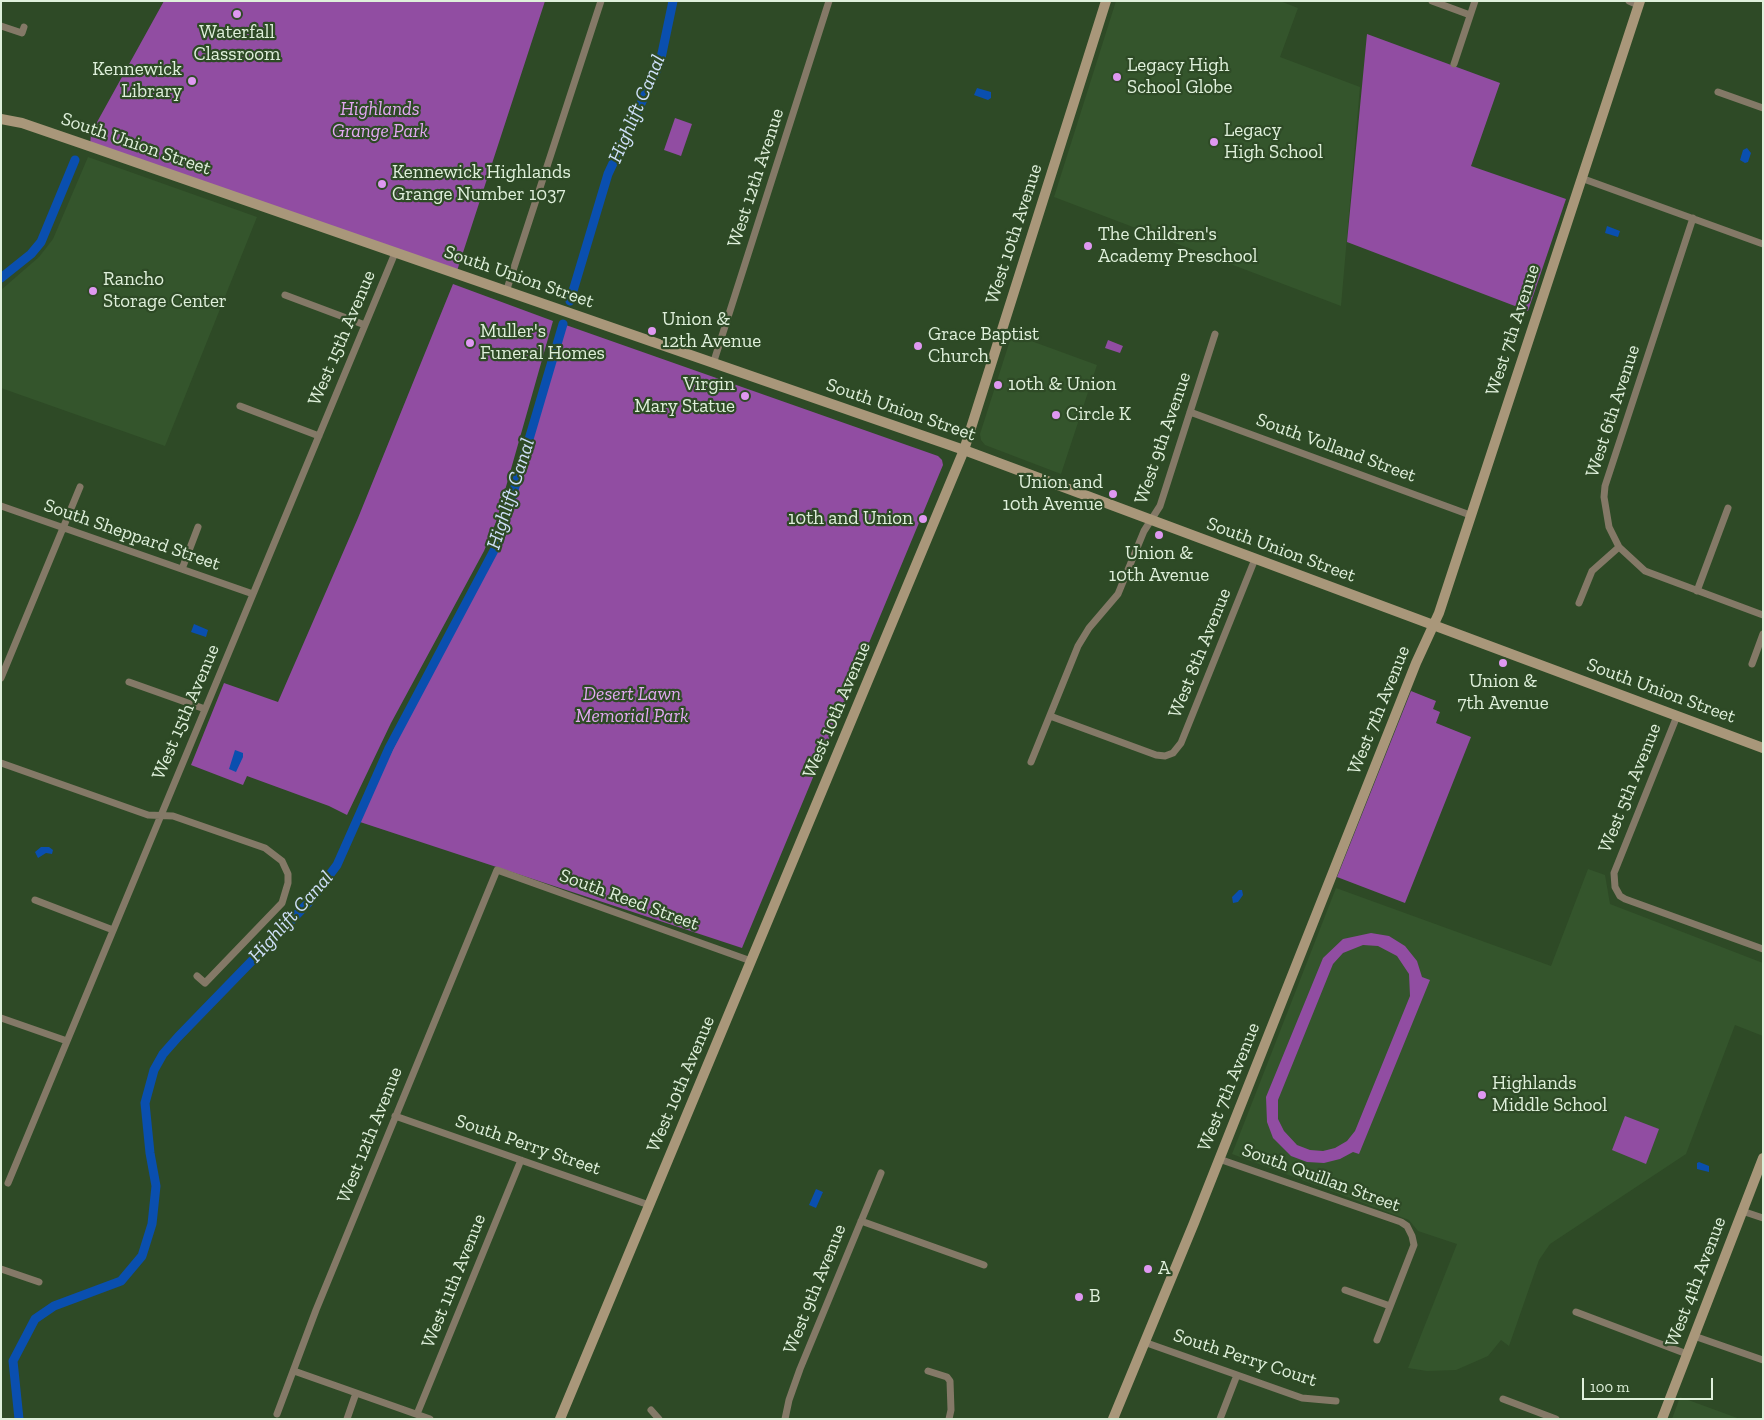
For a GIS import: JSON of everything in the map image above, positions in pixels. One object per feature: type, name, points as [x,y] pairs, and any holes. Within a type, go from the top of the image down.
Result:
[{"type":"main road","name":"West 10th Avenue","points":[[560,1419],[964,450],[1106,1]]},
{"type":"main road","name":"West 7th Avenue","points":[[1114,1419],[1416,663],[1433,625],[1581,178],[1636,2]]},
{"type":"main road","name":"South Union Street","points":[[1,112],[22,123],[964,450],[1763,748]]},
{"type":"main road","name":"South Union Street","points":[[1,120],[22,123]]},
{"type":"main road","name":"West 4th Avenue","points":[[1662,1419],[1763,1158]]},
{"type":"street","points":[[506,292],[601,1]]},
{"type":"street","name":"West 12th Avenue","points":[[713,364],[829,1]]},
{"type":"street","points":[[1432,1],[1470,15]]},
{"type":"street","points":[[1454,64],[1475,1]]},
{"type":"street","points":[[1,26],[22,33],[24,27]]},
{"type":"street","points":[[1718,92],[1763,108]]},
{"type":"street","points":[[1581,178],[1763,244]]},
{"type":"street","name":"West 6th Avenue","points":[[1619,547],[1609,528],[1604,497],[1605,486],[1693,218]]},
{"type":"street","name":"West 15th Avenue","points":[[8,1183],[395,253]]},
{"type":"street","points":[[285,296],[365,325]]},
{"type":"street","name":"West 9th Avenue","points":[[1031,762],[1078,646],[1118,594],[1144,531],[1160,506],[1215,334]]},
{"type":"street","points":[[240,406],[319,436]]},
{"type":"street","name":"South Volland Street","points":[[1190,412],[1470,515]]},
{"type":"street","points":[[1,678],[80,487]]},
{"type":"street","name":"South Sheppard Street","points":[[1,506],[253,594]]},
{"type":"street","points":[[1697,591],[1728,508]]},
{"type":"street","points":[[182,569],[198,527]]},
{"type":"street","points":[[1578,603],[1592,571],[1619,547],[1645,571],[1763,615]]},
{"type":"street","name":"West 8th Avenue","points":[[1050,716],[1156,755],[1169,755],[1181,744],[1255,559]]},
{"type":"street","points":[[1752,664],[1763,634]]},
{"type":"street","points":[[129,682],[205,709]]},
{"type":"street","name":"West 5th Avenue","points":[[1676,716],[1614,873],[1615,887],[1620,896],[1625,899],[1763,950]]},
{"type":"street","points":[[1,763],[148,815],[173,816],[265,848],[282,861],[288,874],[287,890],[279,907],[205,983],[197,976]]},
{"type":"street","name":"West 12th Avenue","points":[[277,1414],[395,1116],[497,870]]},
{"type":"street","name":"South Reed Street","points":[[497,870],[751,961]]},
{"type":"street","points":[[35,900],[113,930]]},
{"type":"street","points":[[1,1018],[67,1041]]},
{"type":"street","name":"South Perry Street","points":[[395,1116],[650,1205]]},
{"type":"street","name":"South Quillan Street","points":[[1219,1159],[1401,1222],[1410,1231],[1414,1245],[1390,1306]]},
{"type":"street","name":"West 11th Avenue","points":[[417,1414],[521,1160]]},
{"type":"street","name":"West 9th Avenue","points":[[785,1419],[789,1400],[800,1369],[881,1173]]},
{"type":"street","points":[[1742,1211],[1763,1218]]},
{"type":"street","points":[[861,1221],[984,1264]]},
{"type":"street","points":[[1,1269],[39,1282]]},
{"type":"street","points":[[1345,1290],[1390,1306],[1376,1340]]},
{"type":"street","points":[[1576,1312],[1687,1354]]},
{"type":"street","points":[[1694,1336],[1763,1360]]},
{"type":"street","name":"South Perry Court","points":[[1144,1342],[1302,1398],[1336,1401]]},
{"type":"street","points":[[294,1371],[430,1419]]},
{"type":"street","points":[[928,1371],[947,1377],[950,1381],[951,1410],[949,1419]]},
{"type":"street","points":[[1220,1419],[1238,1375]]},
{"type":"street","points":[[347,1419],[356,1392]]},
{"type":"street","points":[[1503,1400],[1556,1419]]},
{"type":"street","points":[[651,1410],[658,1419]]},
{"type":"shaded area","name":"Legacy High School","points":[[1116,1],[1280,1],[1298,8],[1280,57],[1360,87],[1341,306],[1054,197]]},
{"type":"shaded area","points":[[88,157],[257,217],[165,446],[1,388],[1,290],[39,257],[53,239]]},
{"type":"shaded area","points":[[1012,334],[1097,365],[1061,474],[985,445],[981,440],[980,434]]},
{"type":"shaded area","name":"Highlands Middle School","points":[[1588,869],[1605,875],[1610,904],[1763,963],[1763,1036],[1735,1025],[1686,1154],[1550,1244],[1539,1260],[1509,1346],[1501,1340],[1488,1356],[1456,1370],[1427,1371],[1408,1368],[1457,1244],[1418,1231],[1409,1220],[1232,1154],[1336,888],[1551,966]]},
{"type":"shaded area","points":[[1680,1397],[1740,1419],[1672,1419]]},
{"type":"green space","name":"Highlands Grange Park","points":[[164,1],[545,1],[456,274],[90,146],[91,133]]},
{"type":"green space","points":[[1367,34],[1500,83],[1471,166],[1566,199],[1528,311],[1347,242]]},
{"type":"green space","points":[[675,118],[692,124],[681,156],[664,150]]},
{"type":"green space","points":[[453,284],[553,321],[496,522],[484,551],[391,723],[347,815],[329,806],[247,776],[243,785],[191,765],[224,683],[278,702],[358,518]]},
{"type":"green space","name":"Desert Lawn Memorial Park","points":[[563,324],[938,456],[942,460],[943,465],[742,948],[357,821],[499,537]]},
{"type":"green space","points":[[1108,340],[1123,346],[1120,353],[1105,348]]},
{"type":"green space","points":[[1411,691],[1436,701],[1433,709],[1440,712],[1436,723],[1471,737],[1405,903],[1337,877]]},
{"type":"green space","points":[[1371,933],[1389,936],[1405,946],[1417,961],[1422,977],[1430,980],[1359,1154],[1353,1152],[1340,1159],[1324,1163],[1307,1162],[1291,1156],[1273,1138],[1267,1122],[1266,1097],[1323,958],[1343,939]],"holes":[[[1363,945],[1378,946],[1397,956],[1409,974],[1410,996],[1355,1131],[1347,1141],[1335,1148],[1323,1151],[1310,1150],[1297,1145],[1284,1131],[1278,1119],[1278,1100],[1333,964],[1343,953]]]},
{"type":"green space","points":[[1625,1116],[1659,1129],[1646,1164],[1612,1150]]},
{"type":"water","points":[[977,88],[991,92],[991,98],[988,100],[974,95]]},
{"type":"water","points":[[1747,148],[1751,153],[1748,162],[1745,163],[1740,160],[1743,150]]},
{"type":"water","points":[[1607,226],[1620,231],[1618,237],[1605,233]]},
{"type":"water","points":[[194,624],[208,630],[206,637],[191,632]]},
{"type":"water","points":[[235,750],[243,753],[236,772],[229,769]]},
{"type":"water","points":[[41,847],[49,847],[53,850],[52,854],[46,853],[38,858],[35,852]]},
{"type":"water","points":[[1239,890],[1242,890],[1243,895],[1238,902],[1233,903],[1232,897]]},
{"type":"water","points":[[1697,1163],[1709,1166],[1709,1172],[1697,1169]]},
{"type":"water","points":[[816,1189],[823,1192],[816,1208],[809,1205]]},
{"type":"waterway","name":"Highlift Canal","points":[[570,301],[608,174],[660,63],[673,1]]},
{"type":"waterway","points":[[1,278],[31,254],[41,242],[75,160]]},
{"type":"waterway","name":"Highlift Canal","points":[[19,1419],[13,1361],[35,1319],[54,1306],[121,1281],[142,1256],[152,1224],[156,1186],[150,1153],[145,1103],[154,1070],[163,1054],[178,1037],[310,901],[337,865],[389,748],[499,541],[563,324]]},
{"type":"place","name":"Waterfall Classroom","points":[[237,14]]},
{"type":"place","name":"Legacy High School Globe","points":[[1117,77]]},
{"type":"place","name":"Kennewick Library","points":[[192,81]]},
{"type":"place","name":"Legacy High School","points":[[1214,142]]},
{"type":"place","name":"Kennewick Highlands Grange Number 1037","points":[[382,184]]},
{"type":"place","name":"The Children's Academy Preschool","points":[[1088,246]]},
{"type":"place","name":"Rancho Storage Center","points":[[93,291]]},
{"type":"place","name":"Union & 12th Avenue","points":[[652,331]]},
{"type":"place","name":"Muller's Funeral Homes","points":[[470,343]]},
{"type":"place","name":"Grace Baptist Church","points":[[918,346]]},
{"type":"place","name":"10th & Union","points":[[998,385]]},
{"type":"place","name":"Virgin Mary Statue","points":[[745,396]]},
{"type":"place","name":"Circle K","points":[[1056,415]]},
{"type":"place","name":"Union and 10th Avenue","points":[[1113,494]]},
{"type":"place","name":"10th and Union","points":[[923,519]]},
{"type":"place","name":"Union & 10th Avenue","points":[[1159,535]]},
{"type":"place","name":"Union & 7th Avenue","points":[[1503,663]]},
{"type":"place","name":"Highlands Middle School","points":[[1482,1095]]},
{"type":"place","name":"A","points":[[1148,1269]]},
{"type":"place","name":"B","points":[[1079,1297]]}]
